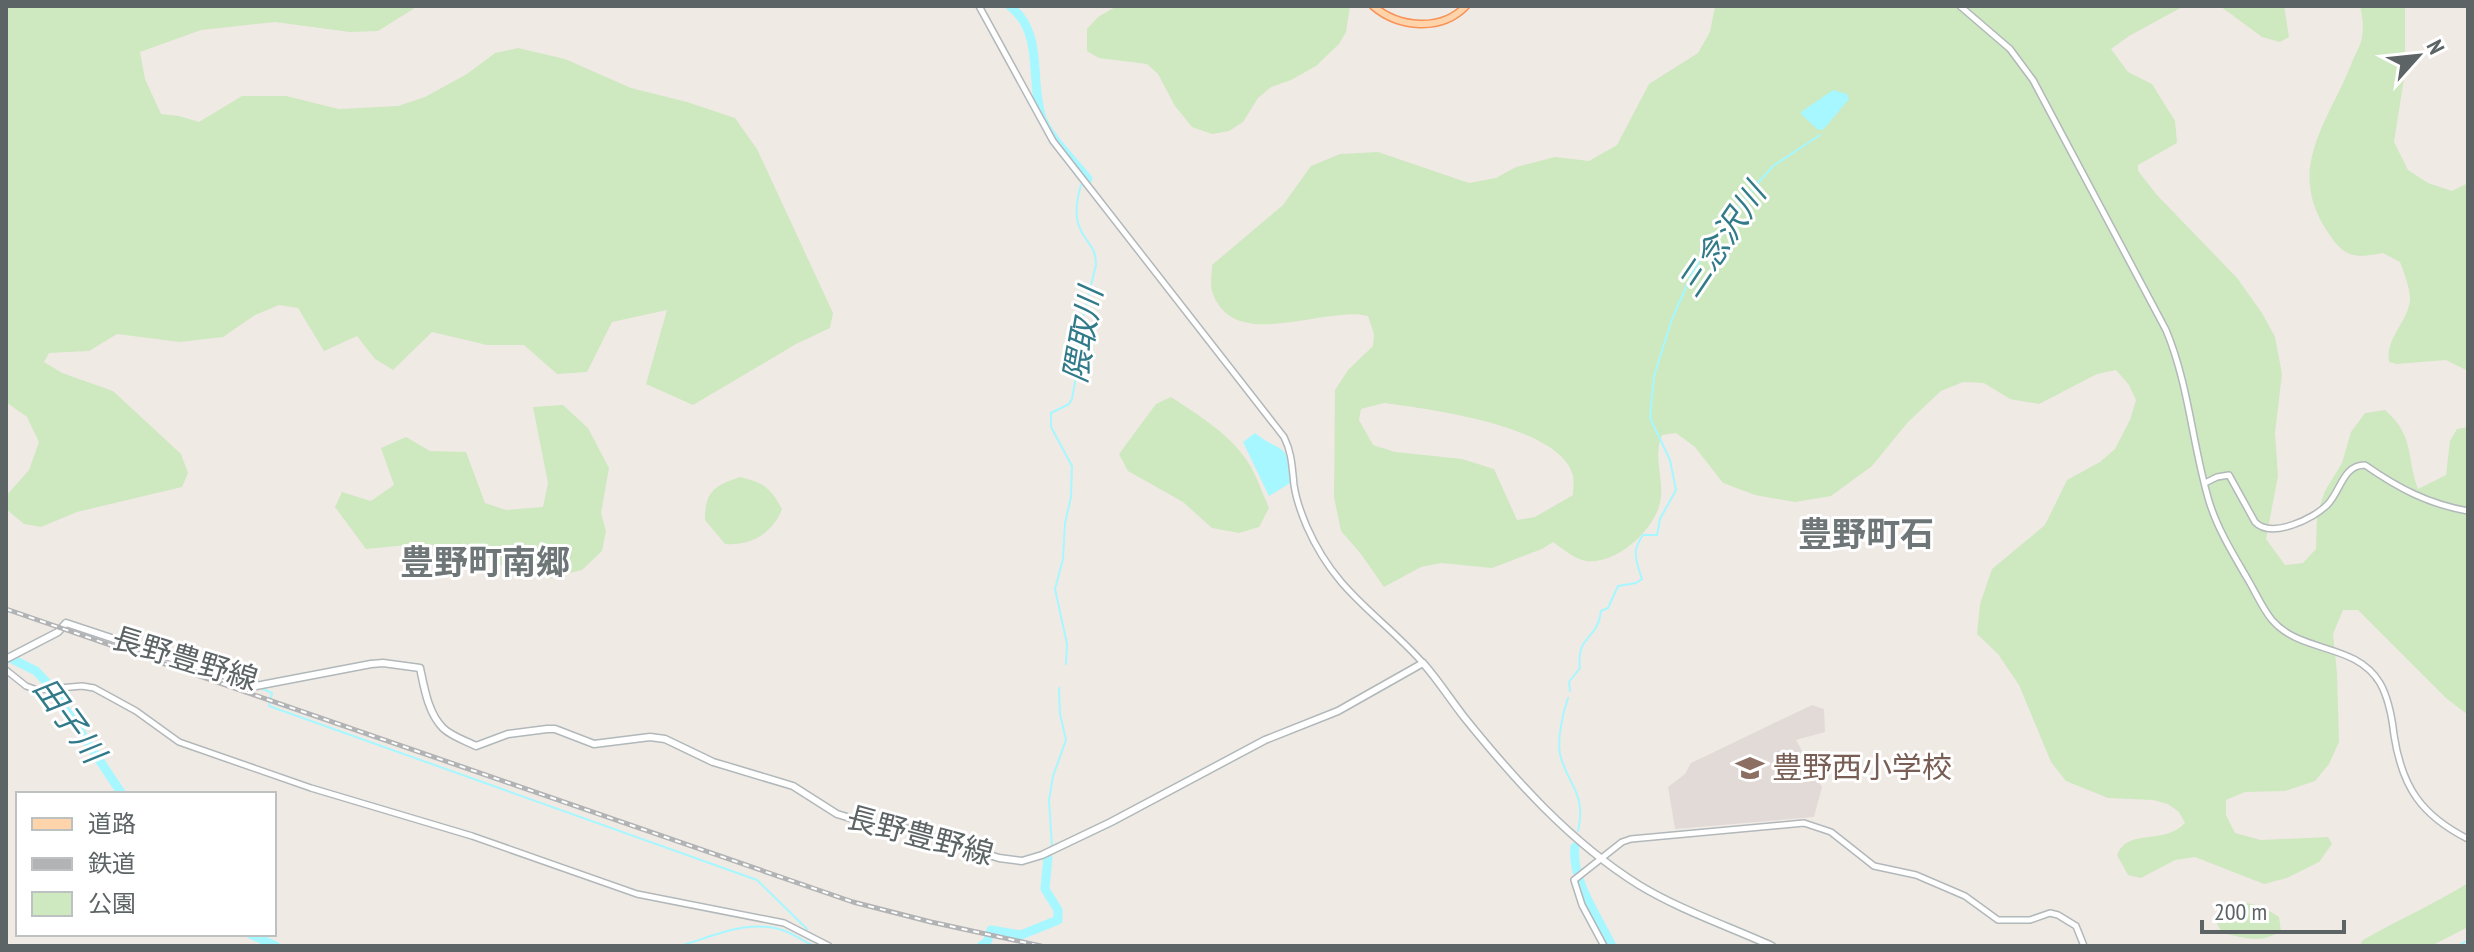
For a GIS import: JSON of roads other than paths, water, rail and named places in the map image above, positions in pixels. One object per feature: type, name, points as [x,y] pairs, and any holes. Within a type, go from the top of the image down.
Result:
[{"type":"main road","points":[[1373,6],[1401,23],[1422,25],[1446,19],[1466,6]]},
{"type":"main road","name":"長野豊野線","points":[[7,658],[58,632],[66,623],[256,686],[371,664],[420,668],[429,702],[439,722],[452,734],[476,746],[508,734],[547,729],[555,729],[594,744],[650,737],[665,739],[713,762],[793,786],[837,814],[870,824],[909,829],[1016,861],[1042,855],[1111,822],[1265,740],[1338,711],[1423,663]]},
{"type":"main road","points":[[1423,663],[1470,724],[1550,815],[1601,858],[1639,885],[1772,946]]},
{"type":"street","points":[[979,6],[1053,141],[1284,437],[1293,459],[1295,487],[1305,521],[1327,566],[1344,588],[1423,663]]},
{"type":"street","points":[[1960,6],[2010,49],[2033,80],[2166,330],[2181,370],[2210,505],[2271,619],[2288,634],[2346,653],[2372,673],[2388,699],[2398,760],[2407,784],[2433,818],[2468,839]]},
{"type":"street","points":[[2204,483],[2229,475],[2255,522],[2261,529],[2269,530],[2289,526],[2326,506],[2349,470],[2360,465],[2365,465],[2394,486],[2423,500],[2468,511]]},
{"type":"street","points":[[6,670],[26,686],[47,691],[94,688],[136,711],[179,742],[311,788],[472,836],[637,894],[784,923],[829,946]]},
{"type":"street","points":[[1604,946],[1574,883],[1584,871],[1622,842],[1804,823],[1831,832],[1874,866],[1924,878],[1965,896],[1998,920],[2030,920],[2045,914],[2058,915],[2076,926],[2084,946]]},
{"type":"water","points":[[1833,90],[1847,94],[1849,99],[1823,130],[1817,129],[1801,112]]},
{"type":"water","points":[[1255,433],[1282,450],[1287,460],[1290,483],[1269,496],[1243,442]]},
{"type":"waterway","name":"隈取川","points":[[1010,6],[1028,30],[1038,103],[1045,125],[1088,179]]},
{"type":"waterway","name":"三念沢川","points":[[1570,691],[1569,682],[1580,668],[1581,649],[1599,621],[1601,611],[1608,608],[1618,586],[1642,579],[1637,546],[1643,535],[1657,535],[1660,519],[1676,490],[1670,460],[1650,418],[1654,376],[1672,319],[1694,269],[1773,166],[1820,135]]},
{"type":"waterway","name":"隈取川","points":[[1066,664],[1067,644],[1055,589],[1063,559],[1072,466],[1051,427],[1051,413],[1069,404],[1072,399],[1078,365],[1078,337],[1096,265],[1094,252],[1077,217],[1081,185]]},
{"type":"waterway","name":"田子川","points":[[6,656],[36,671],[50,686],[121,792]]},
{"type":"waterway","points":[[261,688],[272,693],[269,706],[757,880],[807,929]]},
{"type":"waterway","name":"隈取川","points":[[1052,847],[1049,800],[1053,776],[1066,740],[1060,714],[1059,688]]},
{"type":"waterway","name":"三念沢川","points":[[1568,698],[1559,748],[1578,798],[1578,831]]},
{"type":"waterway","name":"三念沢川","points":[[1575,847],[1581,885],[1612,946]]},
{"type":"waterway","name":"隈取川","points":[[981,946],[987,942],[991,930],[1021,935],[1058,920],[1058,910],[1045,889],[1048,857]]},
{"type":"waterway","points":[[680,946],[732,930],[759,926],[785,931],[814,946]]},
{"type":"waterway","name":"田子川","points":[[254,936],[276,946]]},
{"type":"waterway","points":[[2458,946],[2468,940]]},
{"type":"railway","points":[[6,609],[853,902],[1041,946]]},
{"type":"place","name":"豊野西小学校","points":[[1750,768]]},
{"type":"district","name":"豊野町石","points":[[1866,534]]},
{"type":"district","name":"豊野町南郷","points":[[485,562]]}]
